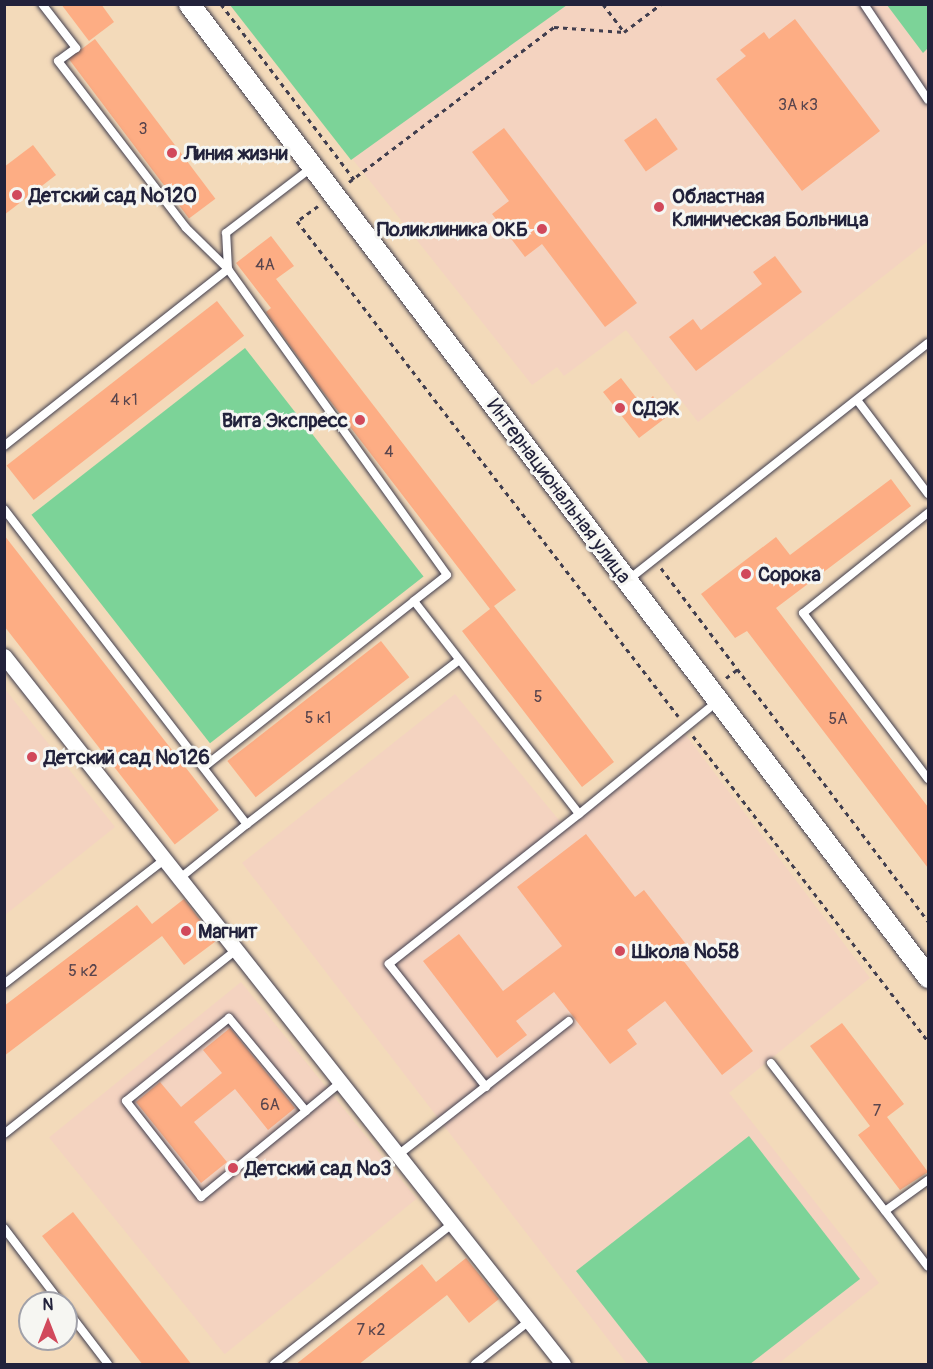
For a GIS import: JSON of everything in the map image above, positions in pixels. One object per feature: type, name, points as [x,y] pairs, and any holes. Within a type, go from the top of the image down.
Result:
[{"type":"main road","name":"Интернациональная улица","points":[[189,4],[719,701],[925,965]]},
{"type":"street","points":[[4,656],[563,1365]]},
{"type":"lane","points":[[42,4],[76,48],[58,61],[186,228],[228,268],[447,575],[204,767]]},
{"type":"lane","points":[[864,4],[928,100]]},
{"type":"lane","points":[[228,268],[226,233],[312,167]]},
{"type":"lane","points":[[4,446],[228,268]]},
{"type":"lane","points":[[627,580],[928,343]]},
{"type":"lane","points":[[857,400],[928,494]]},
{"type":"lane","points":[[4,509],[248,824]]},
{"type":"lane","points":[[928,513],[803,613],[928,779]]},
{"type":"lane","points":[[414,601],[458,661],[579,814]]},
{"type":"lane","points":[[180,878],[458,661]]},
{"type":"lane","points":[[486,1086],[389,964],[719,701]]},
{"type":"lane","points":[[4,984],[165,859]]},
{"type":"lane","points":[[4,1134],[236,950]]},
{"type":"lane","points":[[306,1111],[229,1018],[126,1101],[201,1197],[306,1111],[340,1082]]},
{"type":"lane","points":[[398,1155],[569,1021]]},
{"type":"lane","points":[[771,1063],[928,1267]]},
{"type":"lane","points":[[885,1211],[928,1180]]},
{"type":"lane","points":[[274,1365],[453,1224]]},
{"type":"lane","points":[[4,1228],[53,1291]]},
{"type":"lane","points":[[475,1365],[530,1322]]},
{"type":"lane","points":[[78,1325],[108,1365]]},
{"type":"path","points":[[222,4],[354,179]]},
{"type":"path","points":[[603,4],[624,32]]},
{"type":"path","points":[[661,4],[624,32],[554,27],[297,221],[928,1041]]},
{"type":"path","points":[[654,559],[928,921]]},
{"type":"shaded area","name":"Областная Клиническая Больница","points":[[230,5],[928,5],[928,241],[698,422],[626,330],[564,376],[557,367],[532,385]]},
{"type":"shaded area","name":"Детский сад №126","points":[[4,688],[115,827],[5,915],[4,915]]},
{"type":"shaded area","points":[[455,694],[563,825],[685,734],[870,978],[729,1093],[879,1283],[778,1364],[627,1364],[242,863]]},
{"type":"shaded area","name":"Детский сад №3","points":[[241,982],[417,1199],[225,1354],[49,1137]]},
{"type":"green space","points":[[230,5],[567,5],[351,160]]},
{"type":"green space","points":[[887,5],[928,5],[928,48],[923,53]]},
{"type":"green space","points":[[245,348],[424,577],[210,743],[31,515]]},
{"type":"green space","points":[[749,1136],[860,1279],[750,1364],[649,1364],[576,1271]]},
{"type":"building","points":[[61,4],[101,4],[114,22],[89,41]]},
{"type":"building","points":[[795,19],[880,131],[802,191],[716,79],[746,56],[740,50],[764,32],[769,39]]},
{"type":"building","points":[[95,39],[215,199],[189,219],[69,59]]},
{"type":"building","points":[[656,118],[678,149],[646,171],[624,140]]},
{"type":"building","name":"Поликлиника ОКБ","points":[[504,128],[637,303],[605,327],[542,244],[525,257],[492,214],[509,201],[472,152]]},
{"type":"building","name":"Детский сад №120","points":[[33,145],[56,175],[4,215],[4,167]]},
{"type":"building","points":[[271,236],[294,266],[276,279],[516,590],[494,606],[614,762],[582,787],[462,631],[490,609],[321,389],[266,312],[271,308],[236,263]]},
{"type":"building","points":[[775,256],[802,292],[696,371],[669,337],[693,319],[701,330],[762,284],[753,272]]},
{"type":"building","points":[[217,301],[244,336],[34,500],[7,465]]},
{"type":"building","points":[[621,378],[642,405],[653,396],[668,416],[639,438],[603,392]]},
{"type":"building","points":[[891,479],[911,506],[776,608],[928,807],[928,868],[747,631],[735,638],[701,594],[776,537],[790,555]]},
{"type":"building","points":[[4,535],[219,810],[175,844],[4,626]]},
{"type":"building","points":[[381,641],[409,677],[256,797],[227,761]]},
{"type":"building","name":"Школа №58","points":[[586,834],[635,897],[644,890],[689,948],[679,955],[753,1051],[722,1075],[665,1001],[627,1030],[637,1044],[610,1064],[554,992],[516,1021],[527,1035],[497,1058],[423,961],[459,934],[503,991],[562,946],[517,887]]},
{"type":"building","points":[[184,899],[216,941],[184,965],[162,936],[4,1056],[4,1006],[137,905],[152,924]]},
{"type":"building","points":[[842,1023],[904,1104],[887,1117],[928,1172],[900,1190],[858,1135],[870,1126],[810,1046]]},
{"type":"building","name":"Детский сад №3","points":[[230,1028],[295,1108],[268,1130],[235,1089],[194,1122],[227,1162],[201,1183],[136,1102],[160,1082],[181,1107],[222,1073],[203,1050]]},
{"type":"building","points":[[73,1212],[192,1365],[143,1365],[42,1236]]},
{"type":"building","points":[[466,1258],[499,1299],[469,1323],[447,1295],[358,1365],[295,1365],[422,1264],[436,1282]]},
{"type":"place","name":"Линия жизни","points":[[172,153]]},
{"type":"place","name":"Детский сад №120","points":[[17,195]]},
{"type":"place","name":"Областная Клиническая Больница","points":[[659,207]]},
{"type":"place","name":"Поликлиника ОКБ","points":[[542,229]]},
{"type":"place","name":"СДЭК","points":[[620,408]]},
{"type":"place","name":"Вита Экспресс","points":[[360,420]]},
{"type":"place","name":"Сорока","points":[[746,574]]},
{"type":"place","name":"Детский сад №126","points":[[32,757]]},
{"type":"place","name":"Магнит","points":[[186,931]]},
{"type":"place","name":"Школа №58","points":[[620,951]]},
{"type":"place","name":"Детский сад №3","points":[[233,1168]]}]
